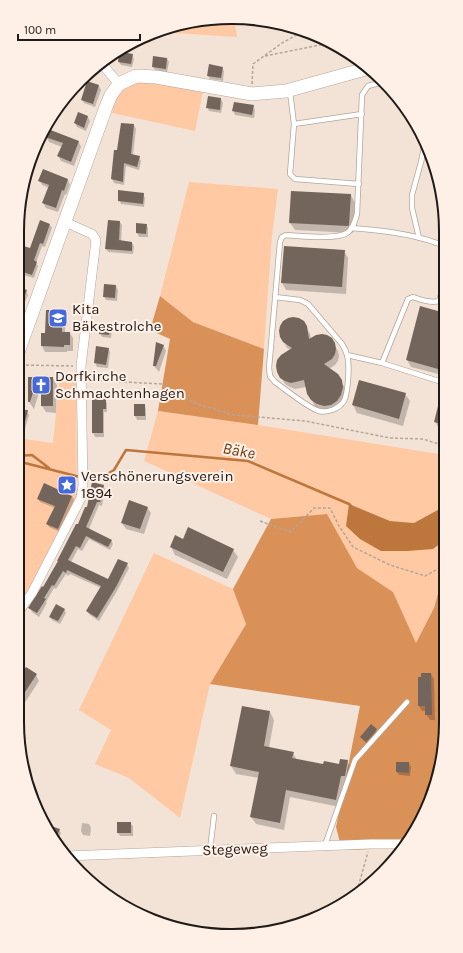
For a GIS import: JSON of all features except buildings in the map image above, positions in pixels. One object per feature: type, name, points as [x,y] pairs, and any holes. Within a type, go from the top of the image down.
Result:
[{"type":"main road","points":[[24,333],[106,107],[119,84],[136,76],[156,77],[252,94],[290,90],[362,70]]},
{"type":"street","points":[[105,67],[119,84]]},
{"type":"street","points":[[24,604],[32,593],[81,498],[83,486],[81,366],[96,240],[92,234],[65,222]]},
{"type":"street","name":"Stegeweg","points":[[73,856],[399,844]]},
{"type":"lane","points":[[275,297],[300,300],[308,304],[342,344],[347,355],[348,366],[345,396],[344,401],[334,409],[320,411],[313,408],[275,382],[270,376],[269,368],[275,297],[280,242],[282,237],[286,235],[337,237],[347,233],[354,224],[357,214],[359,184],[362,95],[368,86],[377,84]]},
{"type":"lane","points":[[290,90],[294,124],[290,174],[295,179],[359,184]]},
{"type":"lane","points":[[294,124],[362,114]]},
{"type":"lane","points":[[419,238],[412,208],[412,195],[423,153]]},
{"type":"lane","points":[[351,228],[419,238],[439,244]]},
{"type":"lane","points":[[382,363],[408,299],[413,297],[427,301],[439,301]]},
{"type":"lane","points":[[347,355],[382,363],[439,381]]},
{"type":"lane","points":[[325,846],[355,760],[407,702]]},
{"type":"lane","points":[[210,850],[214,816]]},
{"type":"path","points":[[252,94],[254,64],[282,43],[297,35]]},
{"type":"path","points":[[263,57],[322,45]]},
{"type":"path","points":[[24,364],[81,366]]},
{"type":"path","points":[[81,379],[162,384],[197,404],[234,415],[305,421],[390,438],[423,440],[439,444]]},
{"type":"path","points":[[260,521],[291,532],[314,508],[330,508],[339,526],[353,547],[390,565],[425,576],[439,568]]},
{"type":"path","points":[[358,886],[370,844]]},
{"type":"shaded area","points":[[218,24],[235,24],[237,37],[172,33]]},
{"type":"shaded area","points":[[144,80],[203,91],[195,131],[112,113],[117,99],[122,91],[130,85]]},
{"type":"shaded area","points":[[189,182],[278,189],[272,236],[264,349],[193,322],[160,296]]},
{"type":"shaded area","points":[[160,296],[193,322],[264,349],[258,425],[158,411],[170,339],[150,330]]},
{"type":"shaded area","points":[[76,380],[77,495],[24,596],[24,439],[53,443],[59,383]]},
{"type":"shaded area","points":[[158,411],[258,425],[439,454],[439,509],[414,523],[390,521],[349,504],[433,549],[439,544],[439,590],[434,608],[416,643],[393,592],[357,568],[327,514],[271,519],[144,461]]},
{"type":"shaded area","points":[[349,504],[390,521],[414,523],[439,509],[439,544],[433,549],[381,551],[360,539],[346,526]]},
{"type":"shaded area","points":[[327,514],[357,568],[393,592],[416,643],[434,608],[439,590],[439,735],[435,762],[428,788],[418,813],[396,848],[342,850],[336,827],[360,706],[210,684],[246,624],[233,589],[271,519]]},
{"type":"shaded area","points":[[154,553],[233,589],[246,623],[210,684],[180,818],[129,778],[95,764],[111,730],[79,710]]},
{"type":"waterway","name":"Bäke","points":[[85,479],[95,481],[114,470],[126,450],[248,461],[351,506]]},
{"type":"waterway","points":[[24,456],[32,455],[49,468]]},
{"type":"waterway","name":"Bäke","points":[[24,463],[80,477]]},
{"type":"place","name":"Kita Bäkestrolche","points":[[58,318]]},
{"type":"place","name":"Dorfkirche Schmachtenhagen","points":[[41,385]]},
{"type":"place","name":"Verschönerungsverein 1894","points":[[67,485]]}]
